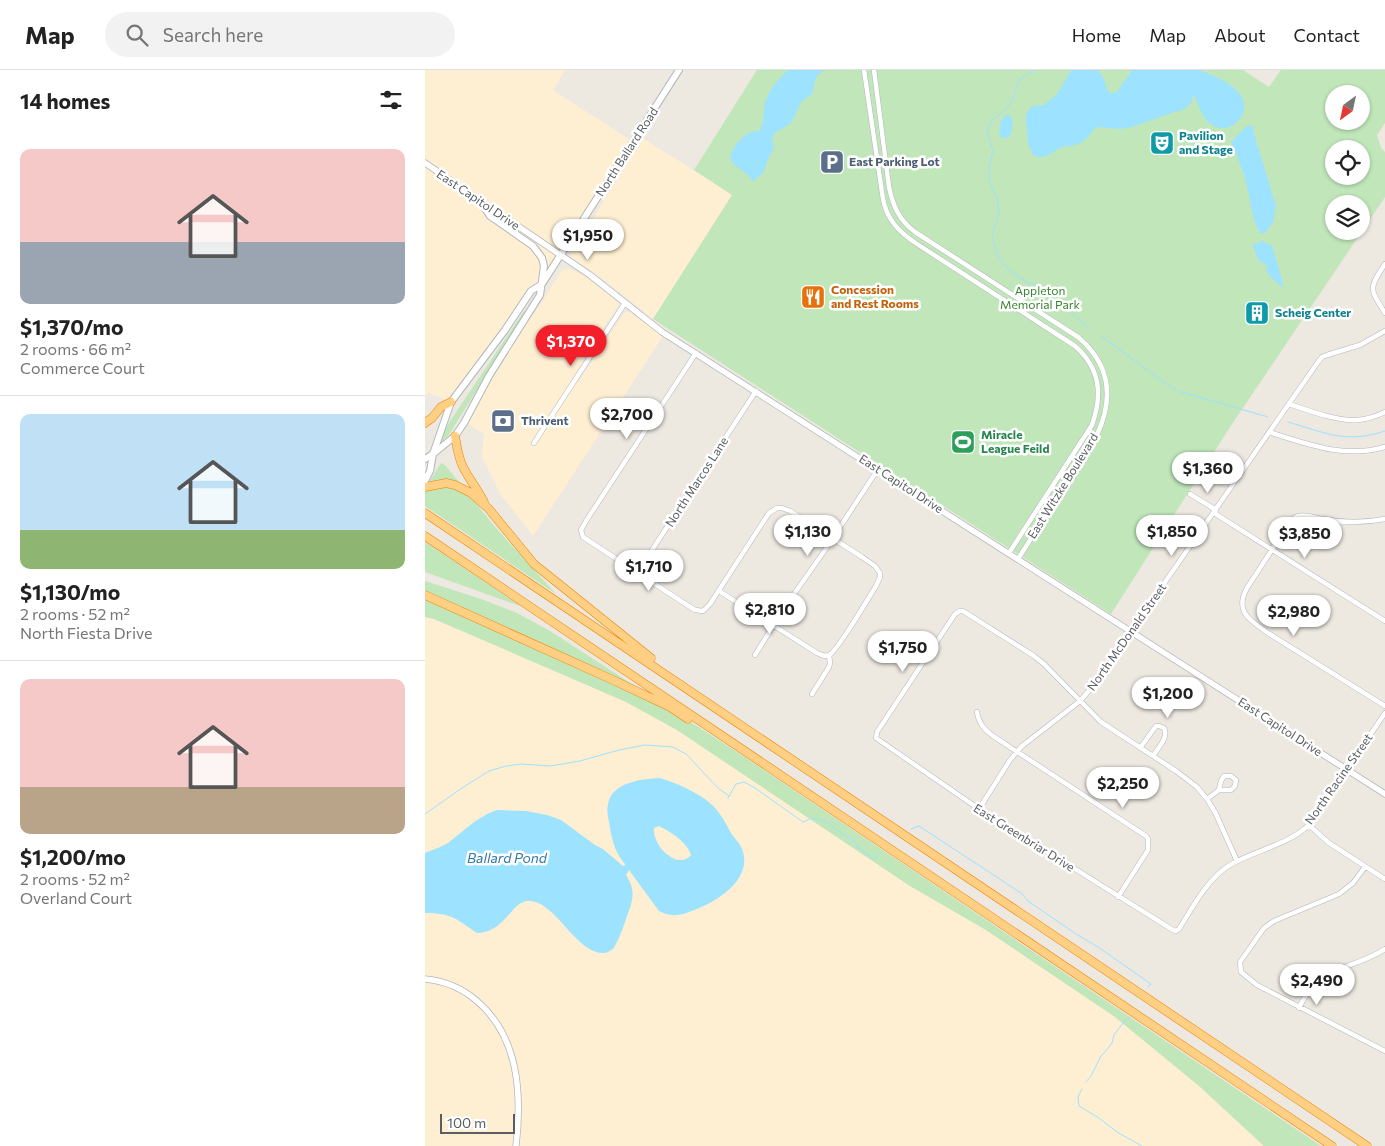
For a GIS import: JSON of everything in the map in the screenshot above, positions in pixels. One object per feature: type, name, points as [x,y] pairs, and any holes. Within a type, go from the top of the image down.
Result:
[{"type":"highway","points":[[425,423],[441,407],[451,402]]},
{"type":"highway","points":[[455,436],[457,451],[463,469],[477,488],[488,508]]},
{"type":"highway","points":[[425,488],[446,483],[455,484],[471,493],[488,508],[534,564],[685,687]]},
{"type":"highway","points":[[425,512],[1367,1146]]},
{"type":"highway","points":[[425,536],[1332,1146]]},
{"type":"highway","points":[[425,595],[670,707],[709,732],[726,738]]},
{"type":"main road","name":"North Ballard Road","points":[[425,459],[455,436],[470,414],[489,376],[540,295],[542,284],[679,70]]},
{"type":"main road","points":[[481,202],[490,216],[533,246],[539,253],[544,266],[542,284]]},
{"type":"main road","name":"North Ballard Road","points":[[425,481],[430,471],[433,454],[451,402],[505,330],[531,291],[542,284]]},
{"type":"street","name":"East Witzke Boulevard","points":[[864,70],[881,194],[886,211],[896,227],[917,244],[1075,346],[1084,355],[1095,375],[1098,388],[1098,403],[1092,425],[1009,554]]},
{"type":"street","name":"East Witzke Boulevard","points":[[873,70],[889,187],[893,205],[900,217],[909,228],[1078,337],[1095,355],[1105,376],[1107,403],[1103,422],[1097,435],[1017,559]]},
{"type":"street","name":"East Capitol Drive","points":[[425,163],[590,275],[658,328],[696,353],[1385,794]]},
{"type":"street","points":[[1385,264],[1373,281],[1372,287],[1374,296],[1385,313]]},
{"type":"street","points":[[534,443],[625,303]]},
{"type":"street","name":"North McDonald Street","points":[[979,810],[998,778],[1017,752],[1032,737],[1080,701],[1100,678],[1322,357],[1360,345],[1385,331]]},
{"type":"street","points":[[696,353],[586,521],[581,534],[583,537],[700,612],[706,609],[719,591],[769,513],[777,508],[790,511],[833,538],[875,566],[880,573],[876,586],[829,656],[817,654],[719,591]]},
{"type":"street","name":"North Marcos Lane","points":[[637,573],[756,391]]},
{"type":"street","points":[[1289,404],[1348,420],[1366,419],[1385,412]]},
{"type":"street","points":[[1269,432],[1339,451],[1361,452],[1385,447]]},
{"type":"street","points":[[755,655],[878,469]]},
{"type":"street","points":[[1190,494],[1385,621]]},
{"type":"street","points":[[1385,519],[1345,522],[1301,515],[1296,516],[1272,549],[1243,596],[1242,606],[1247,617],[1268,633],[1385,706]]},
{"type":"street","name":"East Greenbriar Drive","points":[[1080,701],[1034,656],[967,613],[960,611],[955,614],[880,726],[876,738],[979,810],[1175,931]]},
{"type":"street","points":[[812,694],[829,667],[829,656]]},
{"type":"street","points":[[1080,701],[1106,726],[1193,782],[1207,798],[1215,812],[1237,861]]},
{"type":"street","points":[[977,712],[982,727],[993,736],[1146,836],[1149,845],[1146,853],[1118,897]]},
{"type":"street","name":"North Racine Street","points":[[1175,931],[1179,929],[1213,878],[1237,861],[1291,838],[1309,825],[1385,713]]},
{"type":"street","points":[[1140,748],[1156,726],[1164,728],[1166,732],[1165,737],[1153,756]]},
{"type":"street","points":[[1207,798],[1219,790]]},
{"type":"street","points":[[1309,825],[1329,843],[1385,879]]},
{"type":"street","points":[[1365,866],[1353,883],[1339,894],[1274,921],[1264,928],[1240,962],[1241,972],[1257,985],[1385,1051]]},
{"type":"street","points":[[1299,1008],[1311,988],[1324,977],[1383,950],[1385,957]]},
{"type":"street","points":[[425,979],[446,983],[466,993],[484,1007],[497,1022],[503,1033],[511,1052],[518,1086],[519,1120],[516,1146]]},
{"type":"shaded area","points":[[425,70],[565,70],[553,90],[633,142],[542,284],[531,291],[451,402],[429,393],[425,395]]},
{"type":"shaded area","points":[[643,138],[732,195],[653,319],[570,255]]},
{"type":"shaded area","points":[[567,268],[583,275],[619,304],[572,379],[578,382],[625,312],[629,312],[663,336],[533,536],[501,495],[482,457],[484,434],[465,422],[527,322],[562,270]]},
{"type":"shaded area","points":[[425,617],[515,653],[626,702],[677,730],[910,886],[986,930],[1115,1017],[1199,1086],[1264,1146],[425,1146]]},
{"type":"green space","name":"Appleton Memorial Park","points":[[757,70],[1243,70],[1269,87],[1281,70],[1385,70],[1385,123],[1377,135],[1381,148],[1385,152],[1385,197],[1370,219],[1370,195],[1325,195],[1325,240],[1356,240],[1230,427],[1111,614],[653,319],[732,195],[694,170]]},
{"type":"green space","points":[[524,311],[526,312],[448,436],[439,444],[434,445]]},
{"type":"green space","points":[[441,463],[446,466],[495,527],[556,594],[425,506],[425,489]]},
{"type":"green space","points":[[425,542],[518,604],[520,606],[425,572]]},
{"type":"green space","points":[[425,581],[517,613],[550,631],[743,756],[1321,1146],[1264,1146],[1199,1086],[1115,1017],[986,930],[910,886],[677,730],[626,702],[434,619],[425,617]]},
{"type":"water","points":[[788,70],[824,70],[816,77],[812,94],[801,102],[791,123],[775,133],[772,139],[774,148],[765,169],[753,181],[734,164],[730,157],[741,139],[749,133],[759,131],[769,93]]},
{"type":"water","points":[[1072,70],[1098,70],[1104,79],[1107,90],[1112,93],[1117,92],[1132,70],[1199,70],[1221,79],[1235,89],[1243,101],[1244,109],[1242,116],[1231,126],[1215,127],[1208,122],[1201,112],[1193,94],[1192,102],[1183,110],[1132,127],[1120,129],[1097,127],[1083,142],[1061,148],[1042,157],[1037,157],[1031,151],[1028,142],[1027,112],[1032,106],[1044,105],[1058,93]]},
{"type":"water","points":[[1006,115],[1010,115],[1012,130],[1008,138],[1002,138],[999,133],[1001,121]]},
{"type":"water","points":[[1250,125],[1253,127],[1276,206],[1273,222],[1265,233],[1260,233],[1255,223],[1245,178],[1231,142]]},
{"type":"water","points":[[1262,241],[1272,246],[1283,288],[1266,271],[1268,265],[1261,262],[1256,255],[1253,245]]},
{"type":"water","name":"Ballard Pond","points":[[660,778],[676,784],[693,791],[708,801],[721,815],[741,847],[744,859],[743,869],[739,878],[733,886],[717,899],[684,914],[670,915],[659,911],[629,870],[626,875],[632,889],[630,908],[614,948],[604,953],[595,952],[587,947],[554,914],[532,901],[522,902],[498,925],[481,933],[477,933],[448,916],[425,913],[425,853],[448,843],[474,822],[497,810],[526,811],[561,820],[603,849],[623,866],[625,865],[617,852],[612,838],[607,813],[608,804],[615,791],[621,786]],"holes":[[[659,826],[682,842],[691,855],[686,859],[679,860],[661,849],[654,835],[654,828]]]},
{"type":"waterway","points":[[1037,70],[1022,77],[1011,103],[992,120],[987,129],[993,151],[988,180],[997,199],[999,212],[992,235],[994,245],[999,258],[1008,269],[1026,282],[1034,284],[1045,291],[1090,329]]},
{"type":"waterway","points":[[1101,336],[1178,391],[1268,417]]},
{"type":"waterway","points":[[1288,422],[1336,436],[1359,437],[1385,431]]},
{"type":"waterway","points":[[425,814],[489,771],[521,764],[550,766],[580,761],[645,745],[673,747],[686,754],[718,788],[729,796]]},
{"type":"waterway","points":[[728,798],[736,784],[744,782],[803,822],[812,818],[825,821],[854,840],[865,853],[875,858],[881,852]]},
{"type":"waterway","points":[[911,829],[919,826],[1021,893],[1028,901],[1151,984],[1148,987]]},
{"type":"waterway","points":[[1086,1082],[1101,1056],[1112,1043],[1114,1035],[1126,1019]]},
{"type":"waterway","points":[[1082,1089],[1078,1097],[1079,1106],[1117,1132],[1142,1146]]},
{"type":"place","name":"Pavilion and Stage","points":[[1162,143]]},
{"type":"place","name":"East Parking Lot","points":[[832,162]]},
{"type":"place","name":"Concession and Rest Rooms","points":[[813,297]]},
{"type":"place","name":"Scheig Center","points":[[1257,313]]},
{"type":"place","name":"Thrivent","points":[[503,421]]},
{"type":"place","name":"Miracle League Feild","points":[[963,442]]}]
